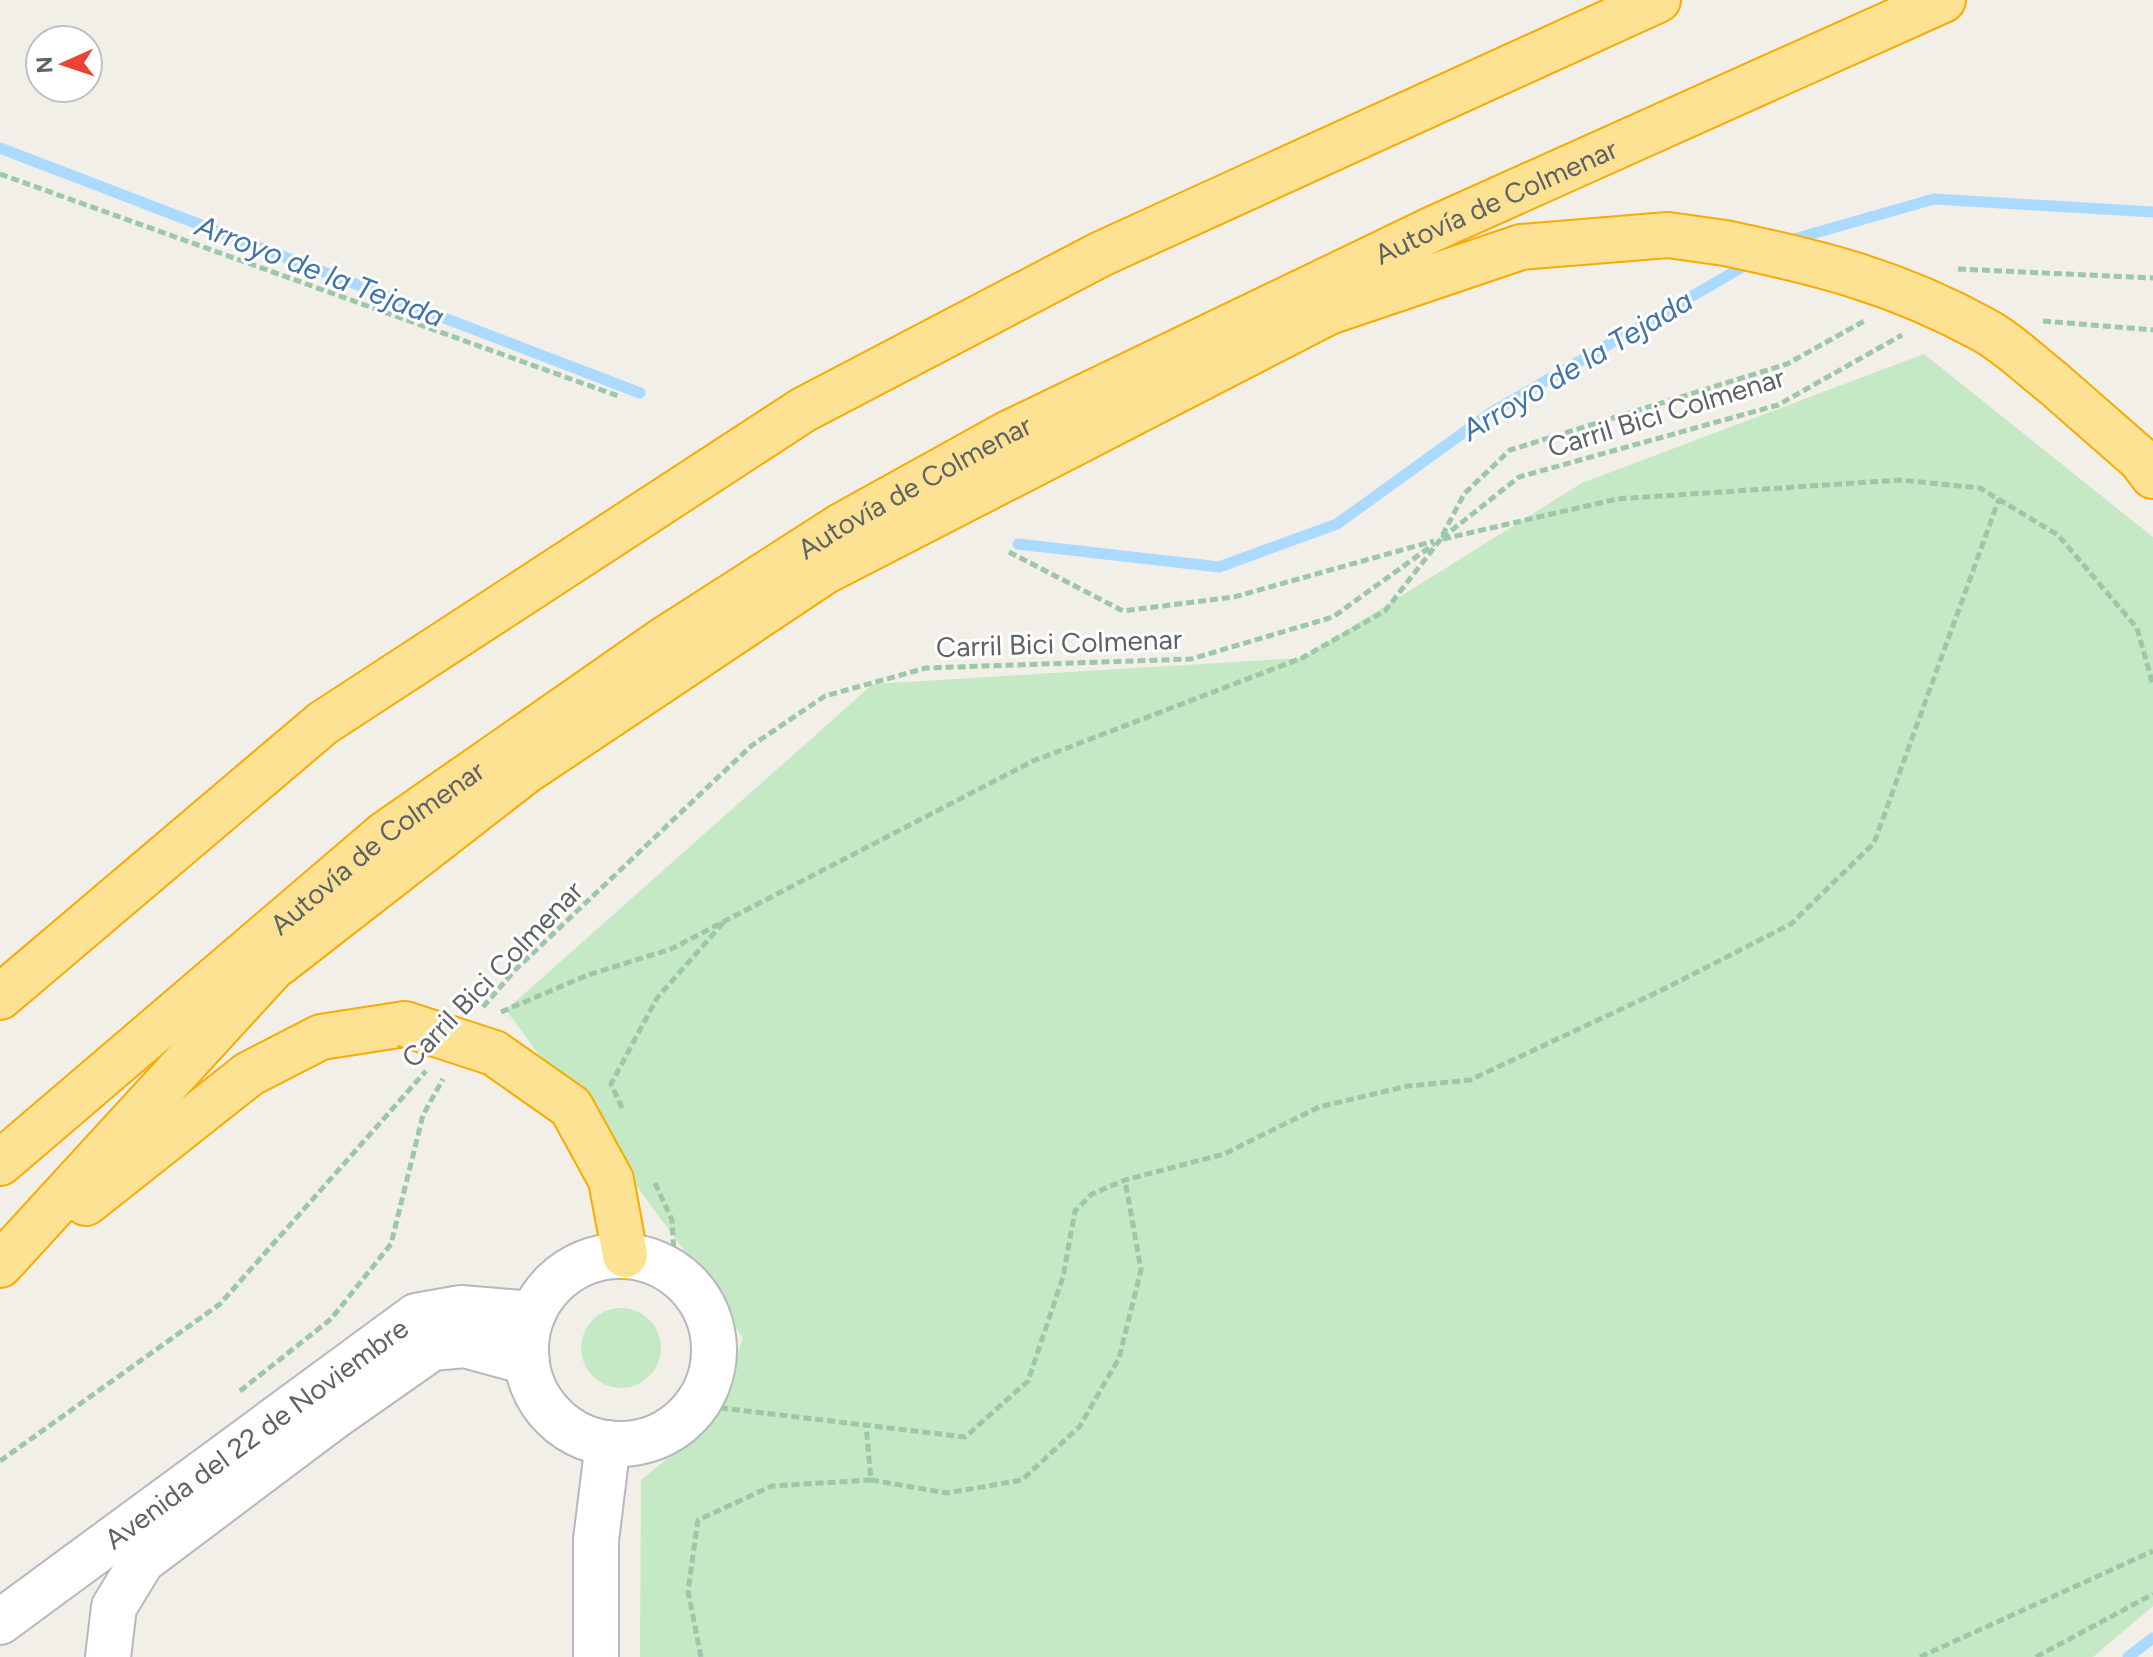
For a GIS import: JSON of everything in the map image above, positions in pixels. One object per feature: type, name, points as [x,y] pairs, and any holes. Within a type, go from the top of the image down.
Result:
[{"type":"highway","points":[[1407,113],[1590,0]]},
{"type":"highway","points":[[0,997],[323,723],[803,410],[1101,254],[1658,0]]},
{"type":"highway","name":"Autovía de Colmenar","points":[[0,1163],[385,834],[662,641],[841,526],[1007,434],[1435,228],[1943,0]]},
{"type":"highway","points":[[279,963],[526,771],[824,572],[1329,312],[1521,247],[1668,235],[1725,243],[1809,261],[1889,284],[1987,331],[2052,382],[2141,460],[2153,476]]},
{"type":"highway","points":[[0,1265],[279,963],[385,834]]},
{"type":"highway","points":[[0,1272],[249,1074],[321,1037],[405,1024],[487,1028],[571,1107],[611,1180],[625,1255]]},
{"type":"street","points":[[625,1255],[656,1262],[675,1273],[703,1304],[714,1334],[713,1365],[703,1395],[683,1420],[657,1437],[626,1444],[608,1443],[568,1428],[547,1410],[534,1387],[527,1362],[527,1337],[533,1314],[547,1291],[566,1273],[594,1259],[625,1255]]},
{"type":"street","name":"Avenida del 22 de Noviembre","points":[[0,1622],[416,1316],[461,1308],[533,1314]]},
{"type":"street","name":"Avenida del 22 de Noviembre","points":[[108,1657],[114,1607],[142,1561],[335,1416],[432,1348],[465,1345],[527,1362]]},
{"type":"street","points":[[596,1657],[596,1540],[608,1443]]},
{"type":"path","points":[[0,174],[621,397]]},
{"type":"path","points":[[1956,269],[2153,278]]},
{"type":"path","points":[[487,1028],[588,975],[671,949],[1033,761],[1302,658],[1385,611],[1440,540],[1464,494],[1510,450],[1787,364],[1878,313]]},
{"type":"path","points":[[2038,320],[2153,330]]},
{"type":"path","name":"Carril Bici Colmenar","points":[[487,1028],[515,970],[751,746],[825,696],[926,668],[1191,659],[1333,617],[1440,540],[1519,477],[1778,405],[1909,331]]},
{"type":"path","points":[[1009,552],[1123,611],[1234,597],[1440,540],[1617,499],[1900,480],[1980,488],[2058,535],[2137,628],[2153,685]]},
{"type":"path","points":[[696,1405],[965,1437],[1028,1381],[1063,1277],[1075,1211],[1092,1194],[1125,1180],[1224,1154],[1319,1107],[1408,1086],[1470,1080],[1664,989],[1791,924],[1874,843],[1999,499]]},
{"type":"path","points":[[623,1111],[611,1084],[657,998],[728,918]]},
{"type":"path","name":"Carril Bici Colmenar","points":[[0,1461],[220,1304],[431,1066]]},
{"type":"path","points":[[229,1399],[331,1319],[391,1244],[423,1115],[447,1072]]},
{"type":"path","points":[[654,1179],[672,1220],[675,1273]]},
{"type":"path","points":[[701,1657],[688,1591],[698,1520],[772,1486],[871,1480],[947,1493],[1022,1480],[1080,1426],[1119,1358],[1141,1270],[1125,1180]]},
{"type":"path","points":[[866,1425],[871,1480]]},
{"type":"path","points":[[1920,1657],[2153,1551]]},
{"type":"path","points":[[2036,1657],[2153,1594]]},
{"type":"green space","points":[[1924,354],[2153,537],[2153,1606],[2093,1657],[640,1657],[641,1480],[715,1420],[743,1338],[681,1246],[506,1010],[873,684],[1302,658],[1582,483]]},
{"type":"green space","points":[[613,1308],[629,1308],[650,1319],[661,1340],[661,1356],[650,1377],[629,1388],[613,1388],[599,1382],[587,1370],[581,1356],[581,1340],[587,1326],[599,1314]]},
{"type":"waterway","name":"Arroyo de la Tejada","points":[[0,148],[640,393]]},
{"type":"waterway","name":"Arroyo de la Tejada","points":[[1787,241],[1934,199],[2153,212]]},
{"type":"waterway","name":"Arroyo de la Tejada","points":[[1018,544],[1219,567],[1337,524],[1492,412],[1751,262]]},
{"type":"waterway","points":[[2128,1657],[2153,1638]]}]
